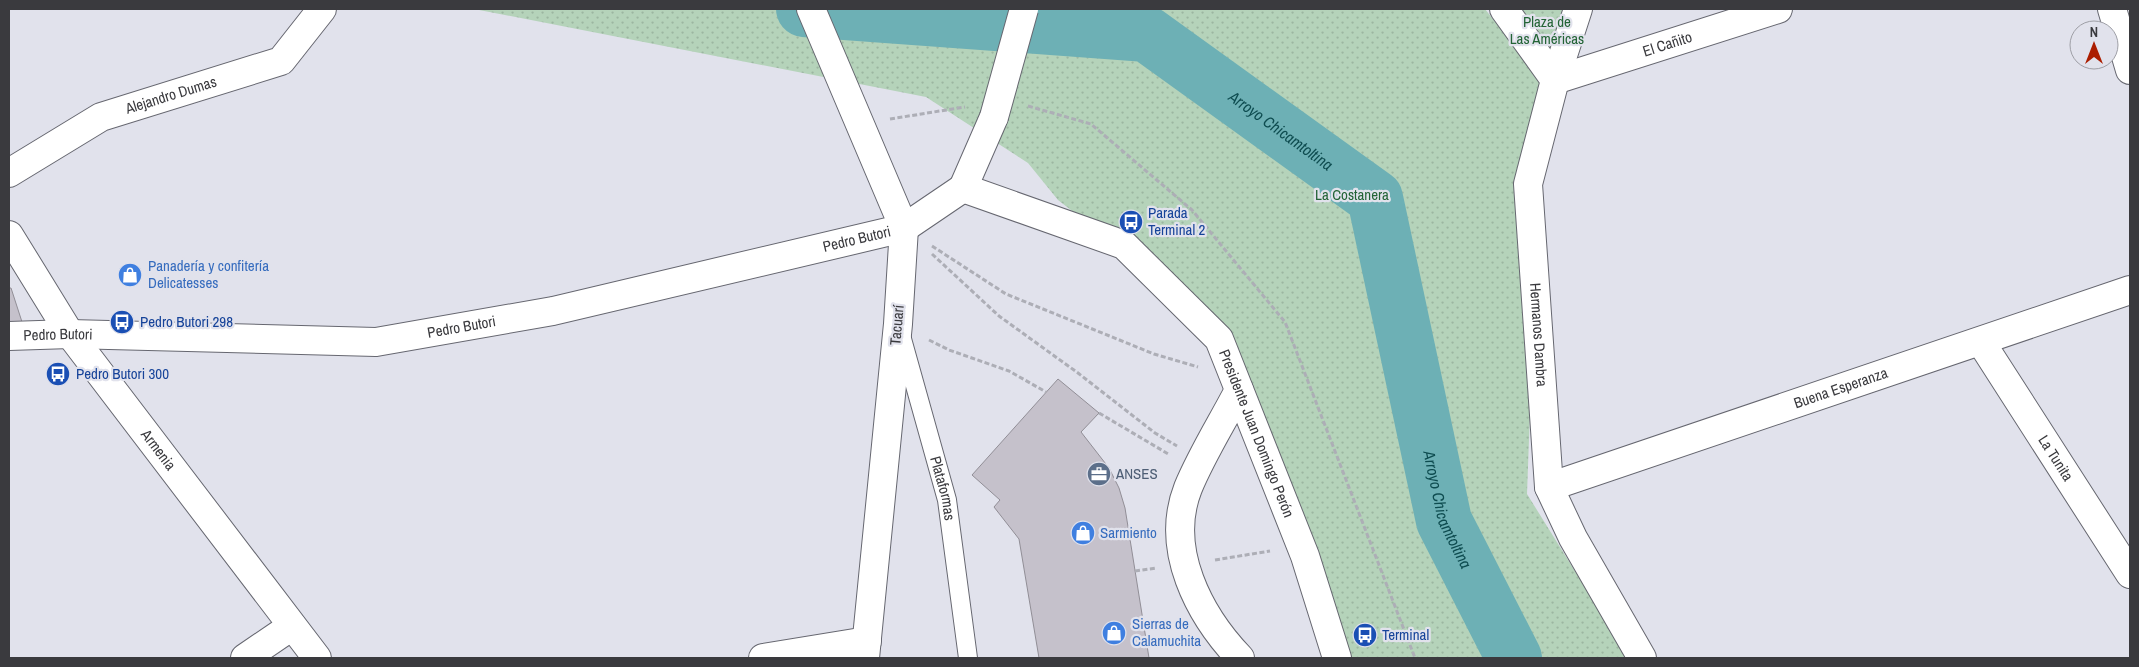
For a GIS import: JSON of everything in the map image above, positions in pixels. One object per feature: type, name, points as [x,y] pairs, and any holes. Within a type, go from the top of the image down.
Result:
[{"type":"street","name":"Alejandro Dumas","points":[[9,173],[101,117],[281,61],[322,9]]},
{"type":"street","name":"Tacuarí","points":[[811,9],[904,228],[898,324],[866,650]]},
{"type":"street","points":[[904,228],[963,188],[994,117],[1024,9]]},
{"type":"street","points":[[1504,9],[1555,80]]},
{"type":"street","name":"Hermanos Dambra","points":[[1578,9],[1555,80],[1528,184],[1550,487],[1573,538],[1642,658]]},
{"type":"street","name":"El Cañito","points":[[1555,80],[1778,9]]},
{"type":"street","points":[[2112,9],[2130,70]]},
{"type":"street","name":"Presidente Juan Domingo Perón","points":[[963,188],[1124,245],[1219,339],[1301,547],[1337,658]]},
{"type":"street","name":"Pedro Butori","points":[[9,336],[70,334],[376,342],[553,311],[904,228]]},
{"type":"street","name":"Armenia","points":[[9,235],[70,334],[317,658]]},
{"type":"street","name":"Buena Esperanza","points":[[1550,487],[2130,290]]},
{"type":"street","name":"La Tunita","points":[[1981,342],[2130,574]]},
{"type":"street","points":[[1236,384],[1187,490],[1179,528],[1187,574],[1207,618],[1240,658]]},
{"type":"street","points":[[245,658],[292,626]]},
{"type":"street","points":[[763,658],[866,650]]},
{"type":"lane","name":"Plataformas","points":[[898,324],[947,500],[968,658]]},
{"type":"path","points":[[904,228],[1006,294],[1154,354],[1236,384]]},
{"type":"path","points":[[904,228],[999,316],[1078,373],[1199,466]]},
{"type":"path","points":[[898,324],[949,350],[1010,371],[1046,392]]},
{"type":"path","points":[[1099,413],[1199,466]]},
{"type":"path","points":[[1220,559],[1301,547]]},
{"type":"green space","name":"La Costanera","points":[[474,9],[1485,9],[1542,81],[1527,494],[1629,658],[1341,658],[1213,320],[1058,200],[1028,163],[926,97]]},
{"type":"green space","name":"Plaza de Las Américas","points":[[1504,9],[1578,9],[1555,80]]},
{"type":"building","points":[[9,288],[11,288],[23,325],[9,325]]},
{"type":"building","points":[[1058,379],[1099,413],[1081,432],[1109,468],[1119,488],[1125,508],[1149,658],[1039,658],[1019,539],[994,507],[1000,500],[972,475]]},
{"type":"waterway","name":"Arroyo Chicamtoltina","points":[[804,9],[1147,34],[1375,198],[1444,521],[1514,658]]},
{"type":"place","name":"Parada Terminal 2","points":[[1131,222]]},
{"type":"place","name":"Panadería y confitería Delicatesses","points":[[130,275]]},
{"type":"place","name":"Pedro Butori 298","points":[[122,322]]},
{"type":"place","name":"Pedro Butori 300","points":[[58,374]]},
{"type":"place","name":"ANSES","points":[[1099,474]]},
{"type":"place","name":"Sarmiento","points":[[1083,533]]},
{"type":"place","name":"Sierras de Calamuchita","points":[[1114,633]]},
{"type":"place","name":"Terminal","points":[[1365,635]]}]
